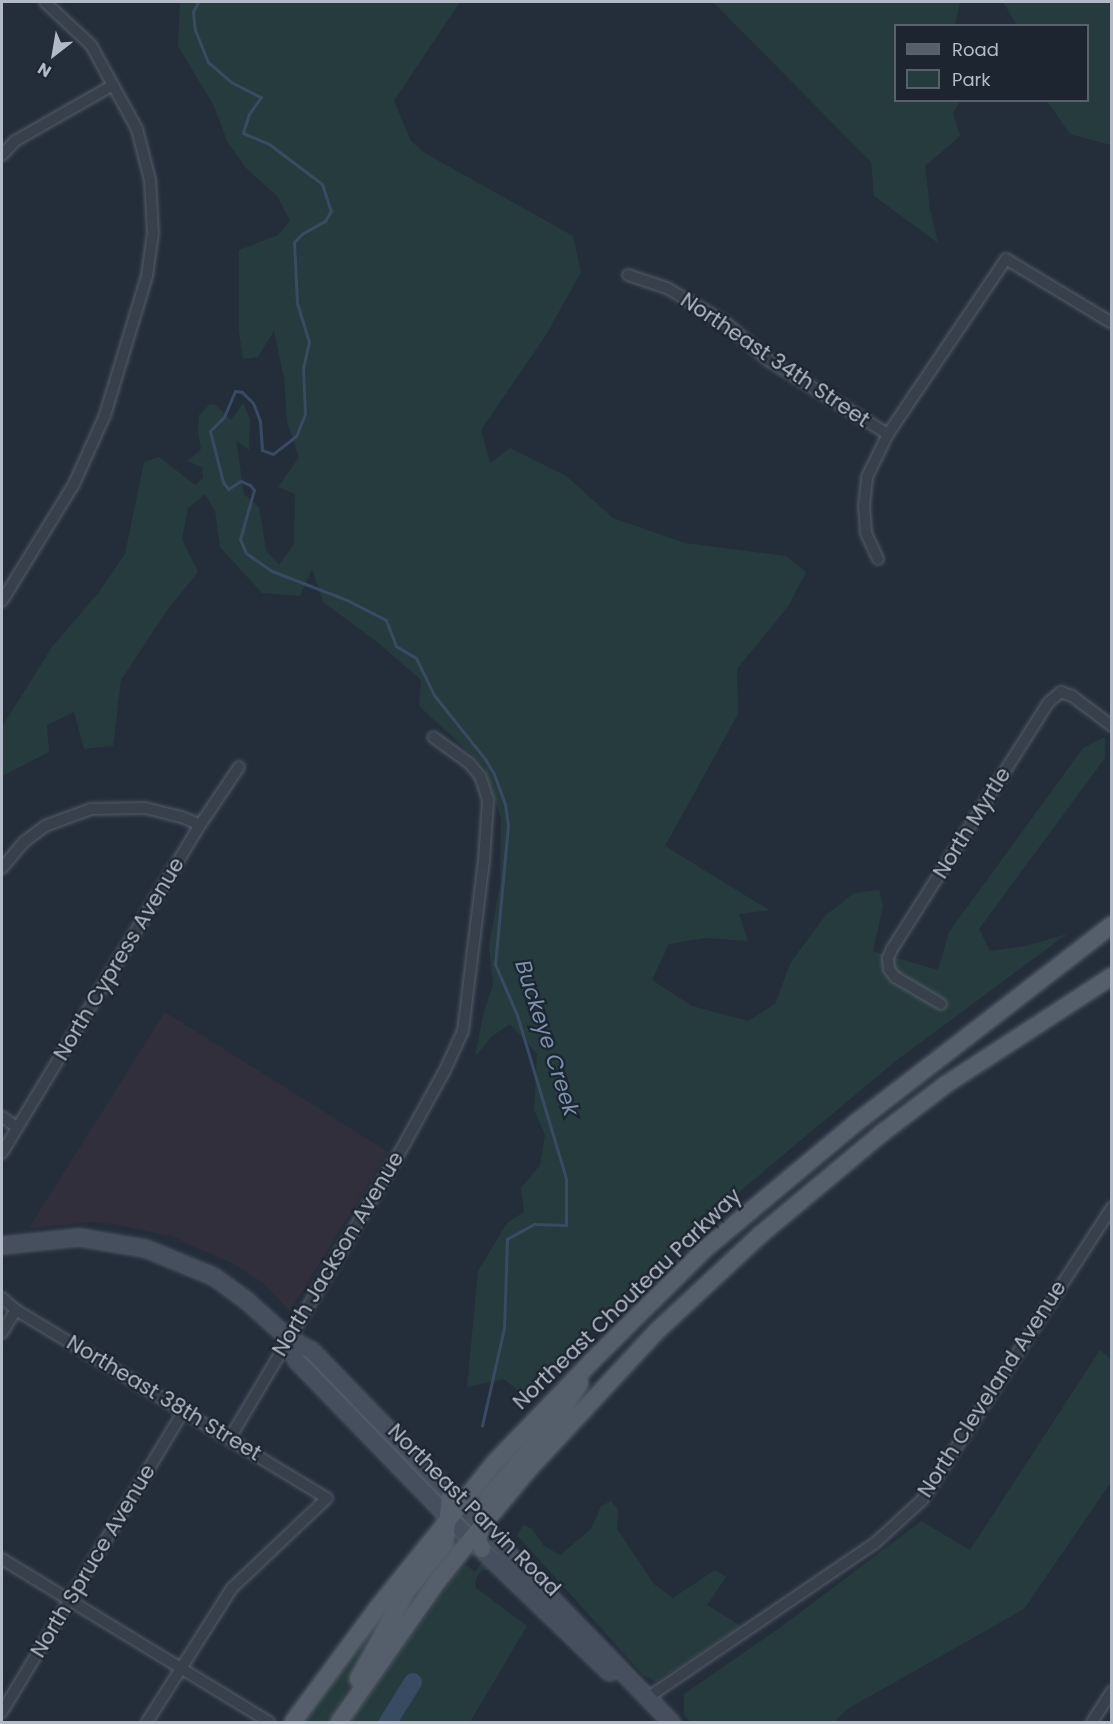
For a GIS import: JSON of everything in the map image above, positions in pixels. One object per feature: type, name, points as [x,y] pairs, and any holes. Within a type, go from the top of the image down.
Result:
[{"type":"main road","name":"Northeast Chouteau Parkway","points":[[293,1722],[453,1506],[592,1361],[705,1249],[757,1203],[913,1078],[1112,925]]},
{"type":"main road","name":"Northeast Chouteau Parkway","points":[[338,1722],[437,1582],[478,1539],[530,1468],[656,1332],[768,1228],[882,1133],[945,1085],[1112,976]]},
{"type":"main road","name":"Northeast Parvin Road","points":[[2,1245],[79,1237],[145,1248],[213,1276],[246,1300],[288,1338],[311,1350],[453,1506],[478,1539],[604,1668],[647,1698]]},
{"type":"main road","name":"Northeast Parvin Road","points":[[288,1338],[296,1360],[453,1506]]},
{"type":"main road","points":[[478,1539],[488,1498],[554,1423],[569,1402],[592,1361]]},
{"type":"main road","points":[[338,1722],[406,1592],[444,1543],[453,1506]]},
{"type":"main road","name":"Northeast Parvin Road","points":[[478,1539],[671,1722]]},
{"type":"street","points":[[2,601],[52,523],[90,450],[117,380],[147,276],[153,233],[150,180],[137,129],[91,45],[45,2]]},
{"type":"street","points":[[2,155],[15,141],[113,85]]},
{"type":"street","points":[[878,559],[866,533],[864,506],[867,477],[888,434],[1006,259],[1112,323]]},
{"type":"street","name":"Northeast 34th Street","points":[[628,275],[667,288],[726,323],[768,360],[888,434]]},
{"type":"street","name":"North Myrtle","points":[[941,1004],[895,977],[889,969],[888,958],[1049,702],[1061,692],[1072,696],[1112,726]]},
{"type":"street","name":"North Jackson Avenue","points":[[230,1438],[445,1070],[463,1031],[484,861],[488,800],[480,776],[469,763],[433,737]]},
{"type":"street","name":"North Cypress Avenue","points":[[2,1153],[200,825],[239,767]]},
{"type":"street","points":[[2,868],[24,843],[45,826],[91,809],[145,808],[200,825]]},
{"type":"street","points":[[2,1117],[17,1127]]},
{"type":"street","name":"North Cleveland Avenue","points":[[647,1698],[874,1545],[922,1500],[1112,1207]]},
{"type":"street","name":"Northeast 38th Street","points":[[2,1298],[16,1310],[327,1498],[232,1588],[181,1668]]},
{"type":"street","points":[[2,1333],[16,1310]]},
{"type":"street","name":"North Spruce Avenue","points":[[2,1712],[184,1410]]},
{"type":"street","points":[[2,1559],[269,1722]]},
{"type":"street","points":[[147,1722],[181,1668]]},
{"type":"street","points":[[1092,1722],[1112,1691]]},
{"type":"shaded area","points":[[165,1012],[388,1152],[290,1311],[263,1283],[234,1264],[171,1236],[94,1222],[29,1228]]},
{"type":"green space","points":[[180,2],[460,2],[394,101],[411,141],[425,153],[573,236],[581,272],[546,335],[481,430],[490,463],[510,448],[566,476],[613,518],[685,543],[786,556],[806,572],[789,605],[737,669],[738,714],[665,846],[769,910],[739,914],[748,941],[706,938],[669,944],[652,980],[692,1006],[748,1021],[775,1004],[791,962],[825,916],[854,893],[879,890],[883,906],[873,951],[938,970],[949,932],[1083,748],[1105,737],[1105,758],[979,929],[990,951],[1026,946],[1067,934],[897,1060],[690,1233],[523,1395],[504,1379],[467,1387],[478,1271],[507,1223],[524,1212],[521,1188],[540,1165],[545,1135],[534,1110],[537,1054],[510,1024],[491,1037],[475,1057],[484,1011],[493,985],[489,946],[500,884],[501,819],[484,766],[419,706],[421,680],[376,641],[323,602],[312,569],[300,596],[262,593],[220,547],[215,511],[205,494],[188,508],[182,539],[198,572],[168,609],[121,680],[113,746],[84,749],[74,712],[47,725],[49,752],[2,776],[2,727],[52,647],[99,592],[125,554],[144,462],[159,457],[195,485],[203,478],[202,467],[187,461],[201,449],[198,432],[199,415],[210,404],[216,405],[231,420],[243,403],[250,419],[249,450],[236,440],[244,494],[259,507],[266,550],[279,565],[294,544],[295,494],[278,487],[299,457],[287,422],[284,378],[274,331],[258,357],[243,359],[239,332],[239,250],[278,235],[290,221],[278,197],[246,168],[227,141],[214,106],[178,46]]},
{"type":"green space","points":[[713,2],[960,2],[955,24],[894,24],[894,102],[959,102],[953,113],[960,136],[925,166],[930,209],[938,243],[874,196],[871,162]]},
{"type":"green space","points":[[1003,2],[1111,2],[1111,145],[1070,134],[1048,102],[1089,102],[1089,24],[1016,24]]},
{"type":"green space","points":[[1100,1350],[1111,1359],[1111,1482],[1024,1609],[849,1708],[834,1722],[691,1722],[684,1715],[684,1694],[781,1627],[921,1521],[970,1550]]},
{"type":"green space","points":[[611,1501],[618,1510],[617,1529],[654,1584],[673,1598],[715,1570],[726,1577],[707,1605],[741,1626],[656,1682],[643,1675],[517,1535],[524,1525],[532,1529],[544,1546],[560,1555],[591,1529],[601,1506]]},
{"type":"green space","points":[[481,1563],[492,1569],[483,1570],[479,1574],[475,1581],[476,1588],[527,1626],[470,1722],[350,1722],[460,1569],[466,1565],[475,1572]]},
{"type":"green space","points":[[403,1591],[329,1722],[303,1722],[391,1602]]},
{"type":"waterway","name":"Buckeye Creek","points":[[198,2],[193,12],[195,30],[208,62],[231,82],[261,97],[249,114],[243,133],[269,144],[322,184],[331,211],[325,221],[302,234],[294,242],[297,303],[309,342],[303,367],[305,414],[296,436],[273,454],[262,450],[260,421],[253,403],[242,392],[235,391],[224,417],[210,431],[223,482],[228,489],[241,481],[250,485],[254,490],[240,539],[246,553],[272,571],[347,600],[386,620],[396,646],[416,658],[434,695],[485,759],[494,774],[505,804],[508,825],[495,964],[517,1015],[566,1178],[566,1225],[534,1224],[507,1239],[504,1328],[482,1426]]},
{"type":"waterway","name":"Buckeye Creek","points":[[388,1722],[413,1682]]}]
